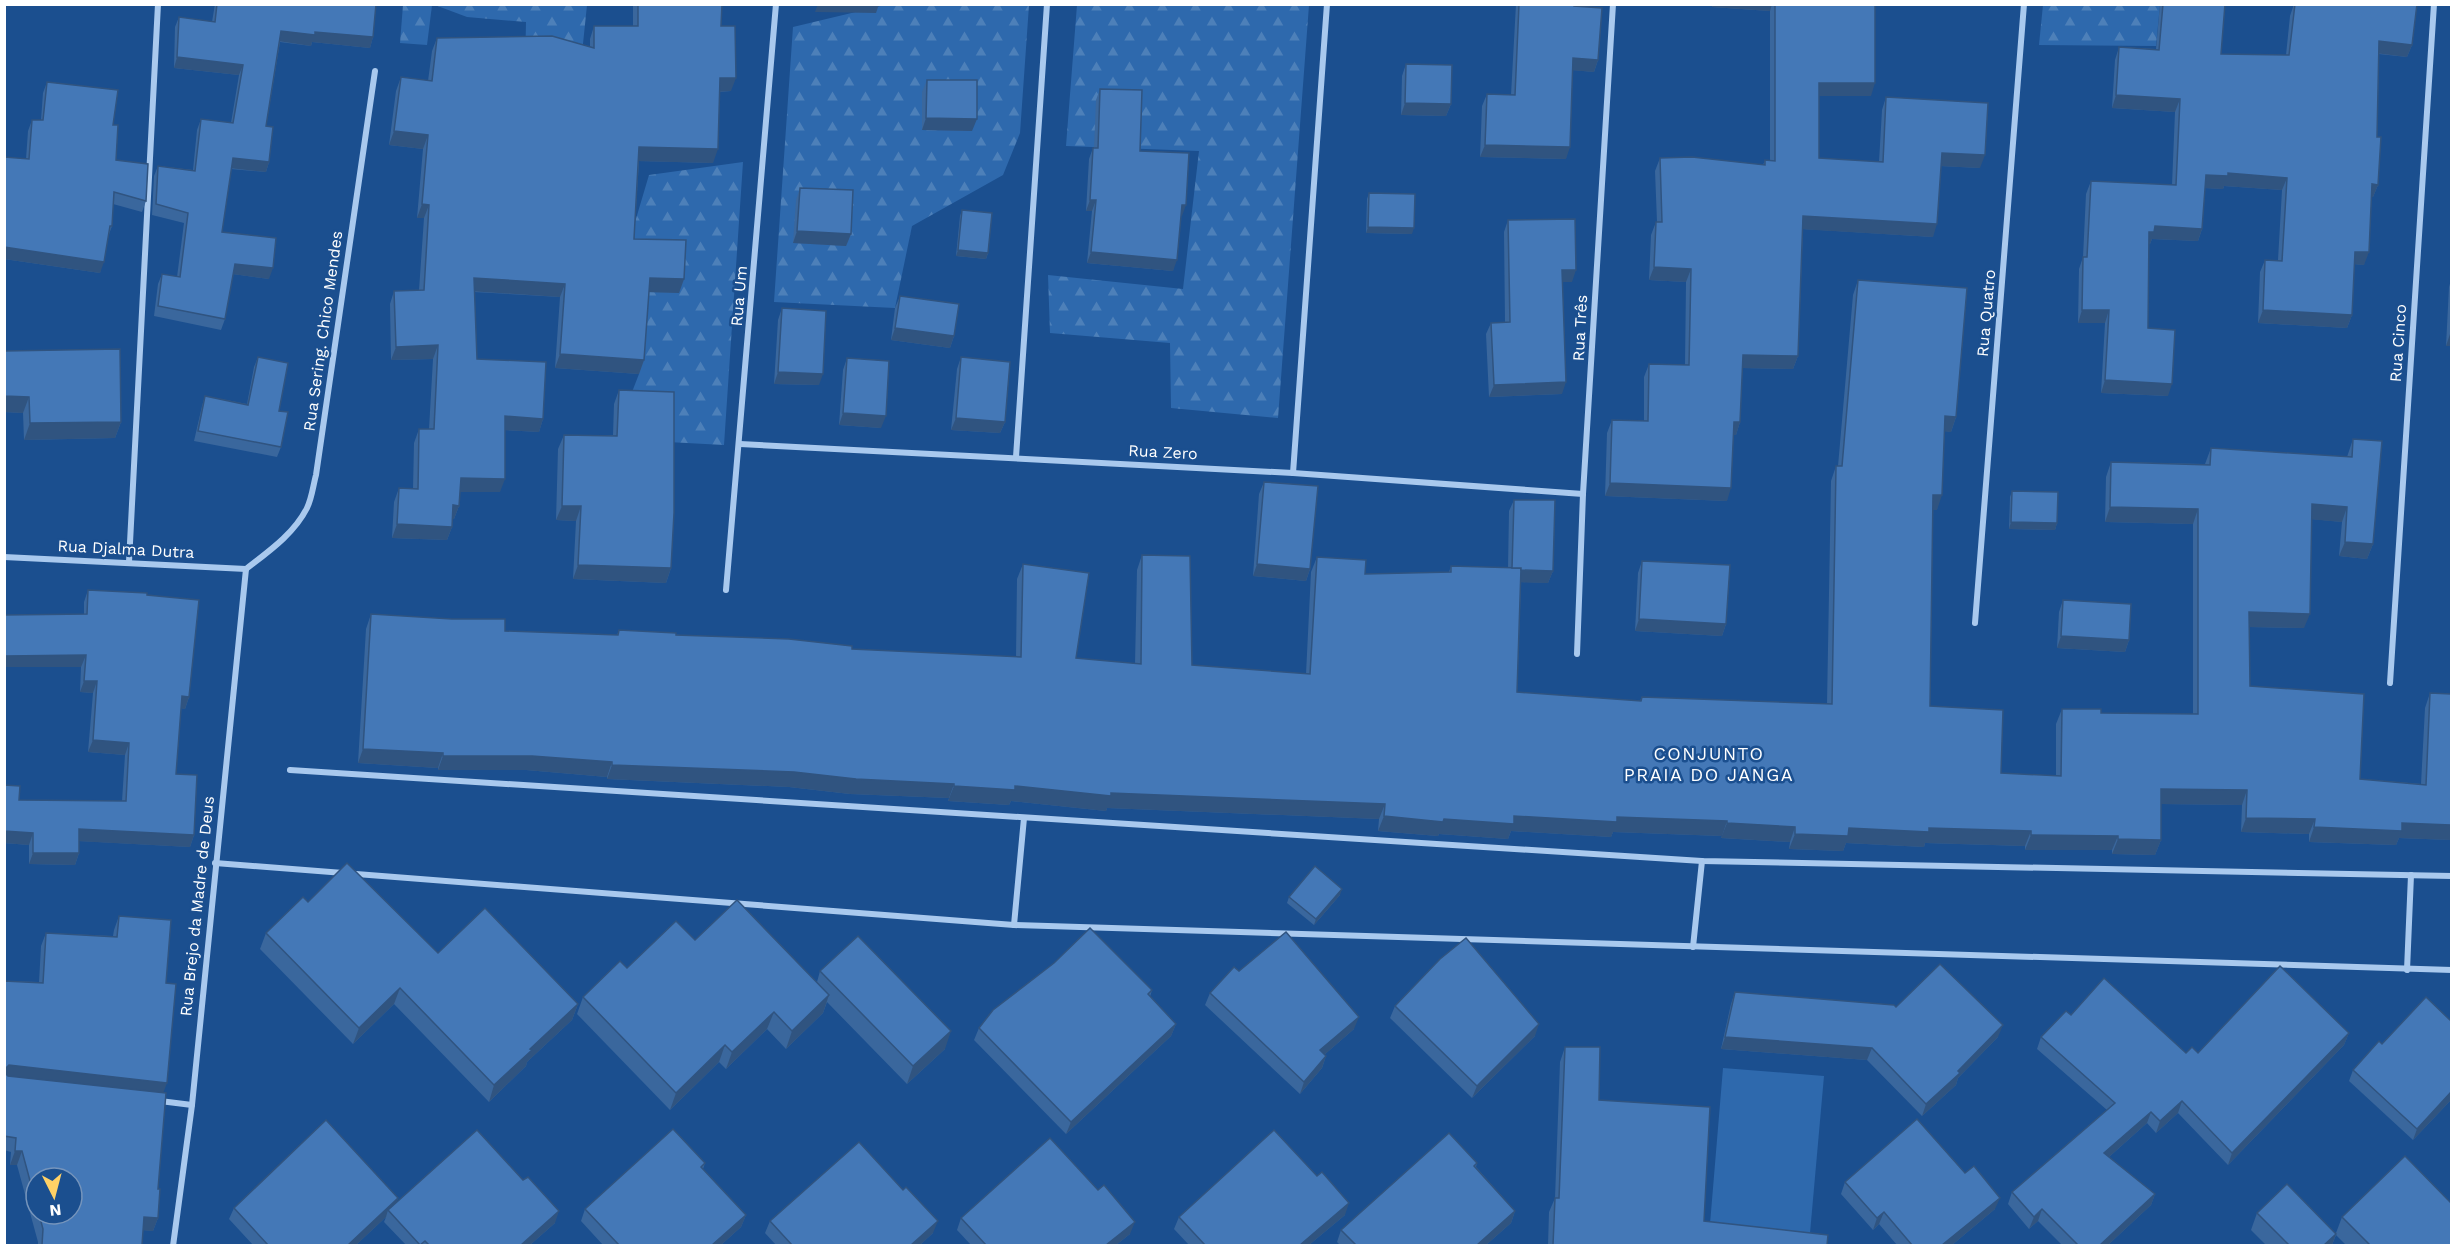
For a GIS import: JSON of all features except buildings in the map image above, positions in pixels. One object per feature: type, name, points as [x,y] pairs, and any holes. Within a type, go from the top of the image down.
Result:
[{"type":"street","points":[[129,562],[158,4]]},
{"type":"street","name":"Rua Um","points":[[726,590],[776,4]]},
{"type":"street","points":[[1016,457],[1047,4]]},
{"type":"street","points":[[1293,473],[1327,4]]},
{"type":"street","name":"Rua Três","points":[[1577,654],[1583,494],[1613,4]]},
{"type":"street","name":"Rua Quatro","points":[[1975,623],[2024,4]]},
{"type":"street","name":"Rua Cinco","points":[[2390,683],[2434,4]]},
{"type":"street","name":"Rua Sering. Chico Mendes","points":[[246,569],[298,523],[308,506],[316,475],[375,71]]},
{"type":"street","name":"Rua Zero","points":[[740,444],[1293,473],[1583,494]]},
{"type":"street","name":"Rua Djalma Dutra","points":[[4,557],[246,569]]},
{"type":"street","name":"Rua Brejo da Madre de Deus","points":[[173,1245],[192,1105],[246,569]]},
{"type":"street","points":[[290,770],[1702,861],[2451,876]]},
{"type":"street","points":[[1014,925],[1024,818]]},
{"type":"street","points":[[1693,947],[1702,861]]},
{"type":"street","points":[[215,863],[1014,925],[2451,970]]},
{"type":"street","points":[[2407,970],[2411,875]]},
{"type":"street","points":[[146,1100],[192,1105]]},
{"type":"green space","points":[[403,5],[432,5],[427,45],[400,43]]},
{"type":"green space","points":[[435,5],[587,5],[581,63],[525,71],[526,22],[467,17]]},
{"type":"green space","points":[[885,5],[1029,5],[1020,133],[1003,175],[912,226],[895,308],[774,302],[793,27]]},
{"type":"green space","points":[[1077,5],[1309,5],[1278,418],[1171,408],[1170,343],[1050,333],[1048,275],[1183,289],[1199,151],[1066,146]]},
{"type":"green space","points":[[2043,5],[2160,5],[2156,46],[2039,45]]},
{"type":"green space","points":[[743,162],[724,445],[668,442],[627,405],[639,374],[630,239],[649,175]]},
{"type":"green space","points":[[1723,1068],[1824,1076],[1810,1233],[1710,1224]]},
{"type":"district","name":"CONJUNTO PRAIA DO JANGA","points":[[1709,763]]}]
